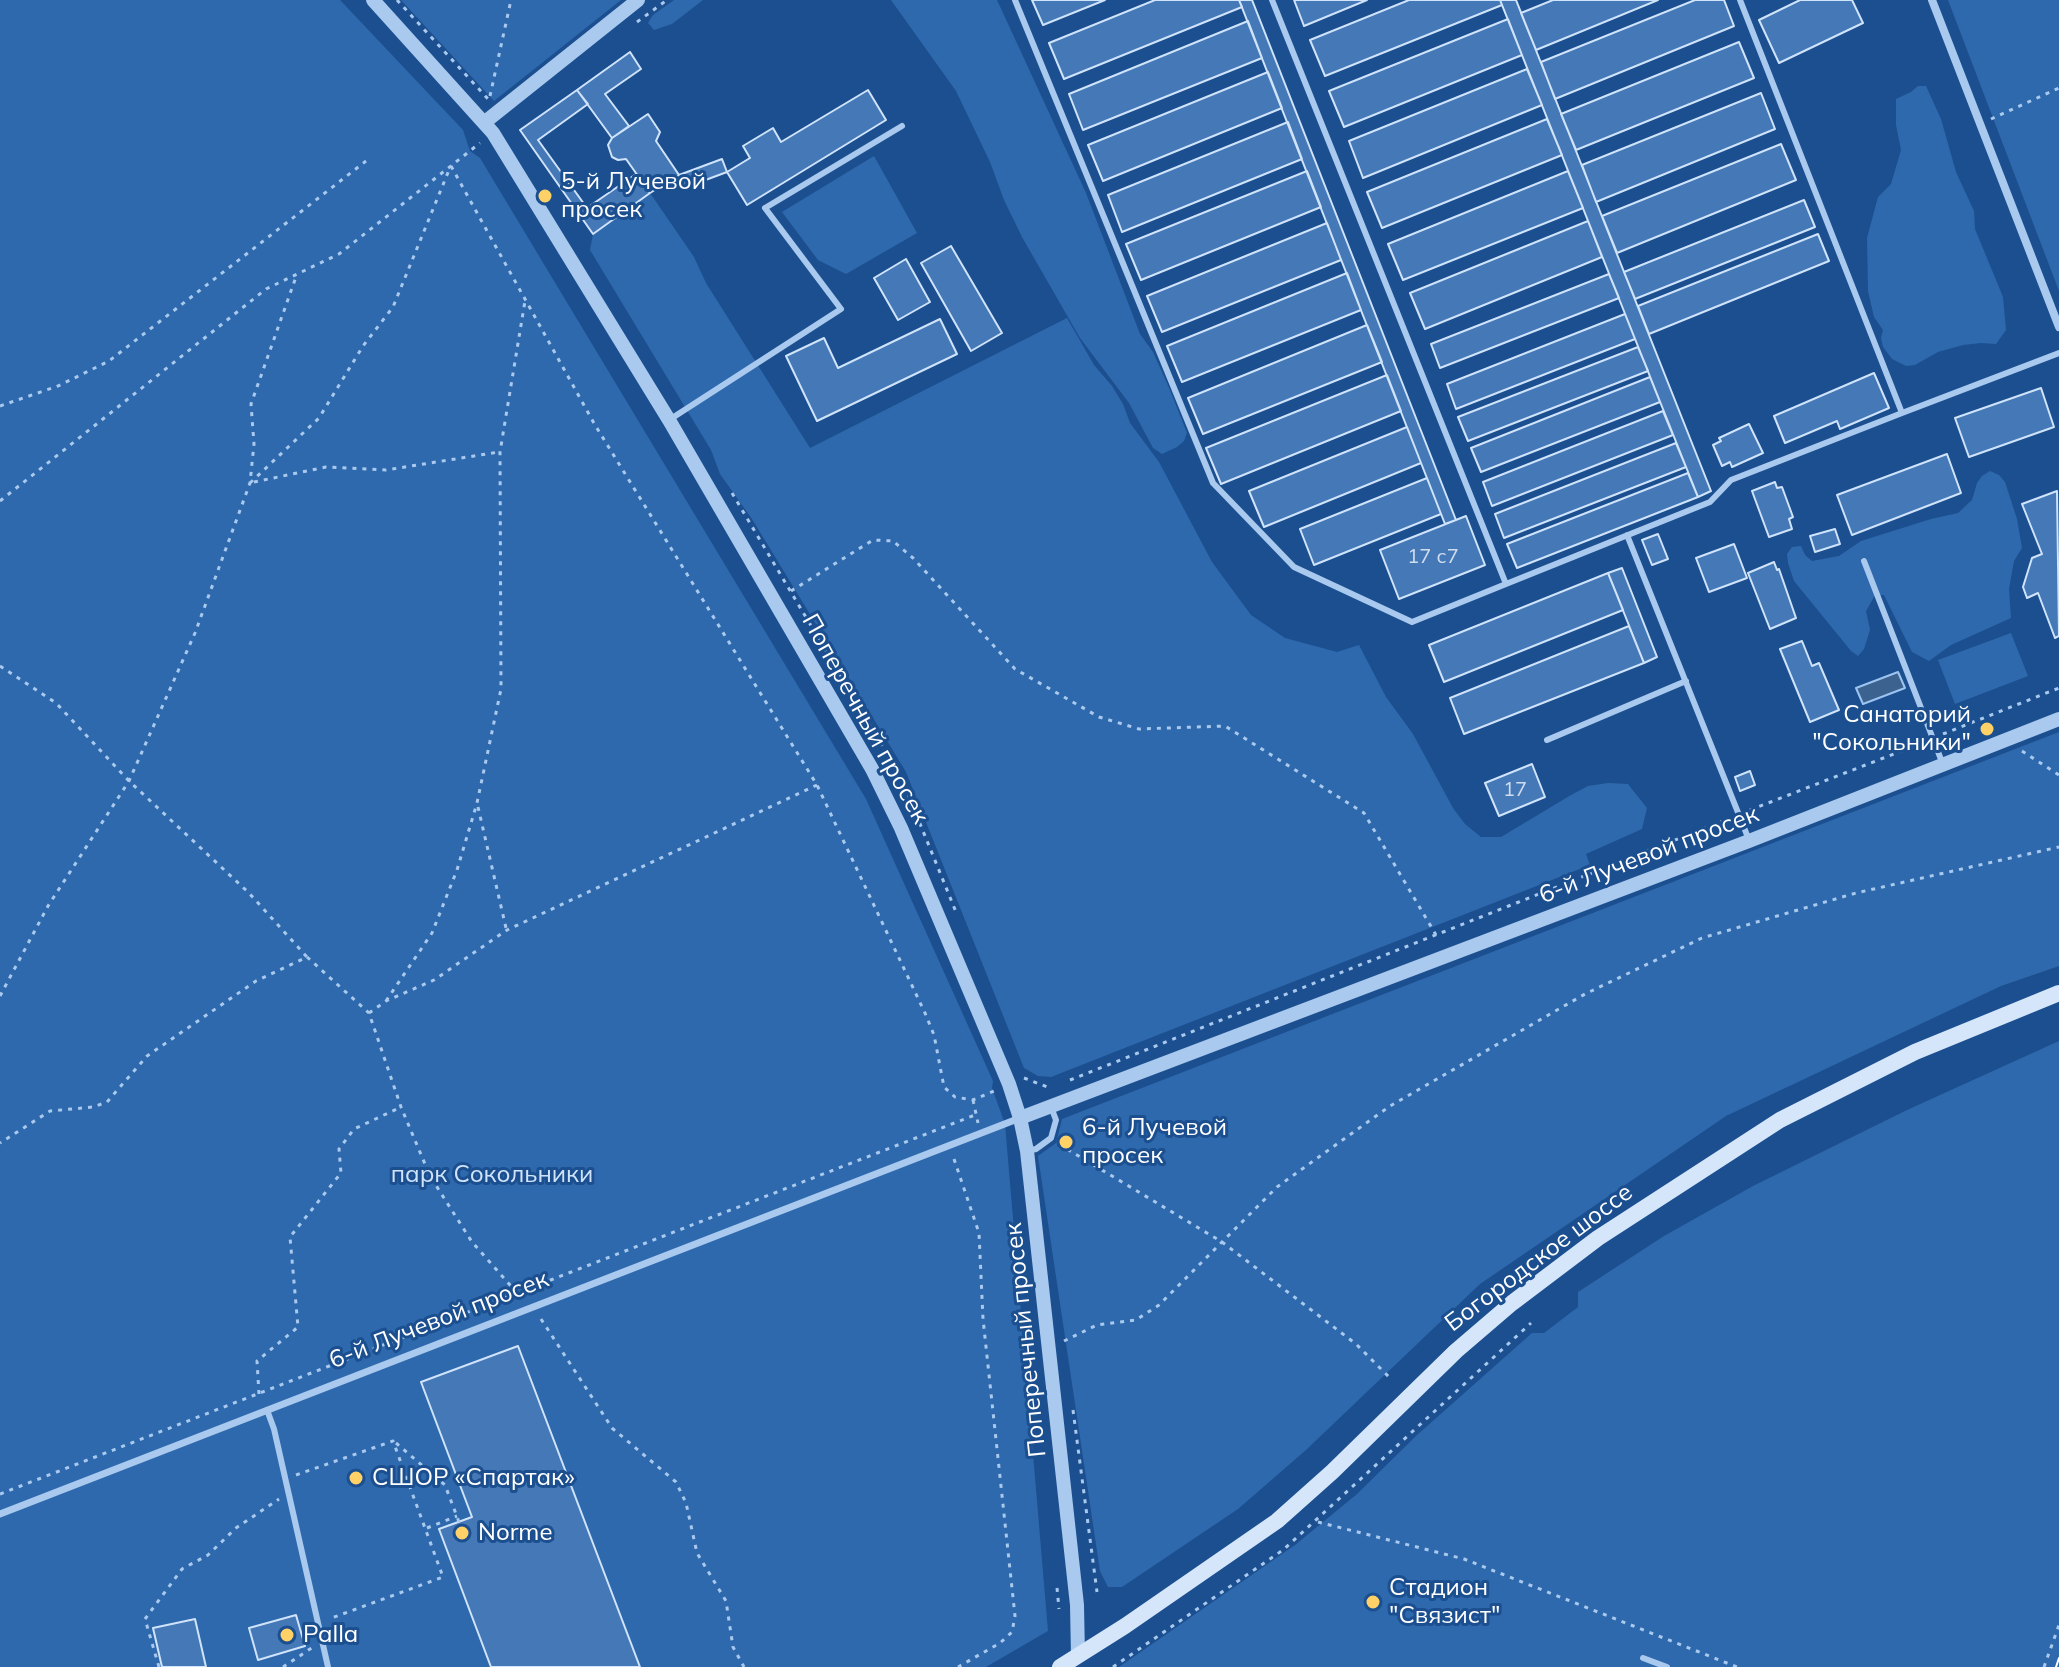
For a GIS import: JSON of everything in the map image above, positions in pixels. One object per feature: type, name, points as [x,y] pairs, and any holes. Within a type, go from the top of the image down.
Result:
[{"type":"main road","name":"Богородское шоссе","points":[[1060,1667],[1078,1662],[1277,1521],[1456,1351],[1512,1303],[1598,1238],[1780,1120],[1915,1052],[2059,993]]},
{"type":"street","name":"Поперечный просек","points":[[373,0],[485,122],[669,420],[872,769],[901,828],[1003,1070],[1020,1118],[1027,1151],[1077,1605],[1078,1662]]},
{"type":"street","points":[[485,122],[638,0]]},
{"type":"street","points":[[1932,0],[2059,327]]},
{"type":"street","name":"6-й Лучевой просек","points":[[0,1514],[2059,719]]},
{"type":"lane","points":[[1015,0],[1213,483],[1294,567],[1412,622],[1710,502],[1731,480],[2059,353]]},
{"type":"lane","points":[[1272,0],[1506,584]]},
{"type":"lane","points":[[1740,0],[1902,413]]},
{"type":"lane","points":[[669,420],[841,309],[765,208],[902,126]]},
{"type":"lane","points":[[1627,535],[1749,841]]},
{"type":"lane","points":[[1864,561],[1943,766]]},
{"type":"lane","points":[[1547,740],[1686,681]]},
{"type":"lane","points":[[1027,1151],[1036,1149],[1051,1138],[1056,1120],[1051,1107]]},
{"type":"lane","points":[[267,1410],[274,1429],[328,1667]]},
{"type":"lane","points":[[1643,1658],[1667,1667]]},
{"type":"path","points":[[397,0],[489,100],[511,0]]},
{"type":"path","points":[[1980,123],[2059,88]]},
{"type":"path","points":[[0,501],[266,289],[339,254],[482,142]]},
{"type":"path","points":[[0,406],[58,386],[109,361],[366,161]]},
{"type":"path","points":[[451,166],[595,425],[817,785],[929,1024],[944,1087],[955,1097],[973,1100],[998,1089]]},
{"type":"path","points":[[250,483],[319,418],[363,346],[393,307],[451,166]]},
{"type":"path","points":[[0,996],[48,906],[129,781],[195,633],[250,483],[254,444],[251,404],[297,274]]},
{"type":"path","points":[[386,1001],[432,933],[457,870],[477,803],[501,689],[500,452],[525,301]]},
{"type":"path","points":[[250,483],[326,467],[386,470],[500,452]]},
{"type":"path","points":[[791,591],[873,540],[893,541],[913,558],[1015,669],[1099,717],[1139,729],[1225,726],[1364,813],[1436,935]]},
{"type":"path","points":[[0,666],[56,703],[129,781],[249,893],[307,957],[369,1013],[401,1107],[430,1176],[472,1242],[519,1294]]},
{"type":"path","points":[[1065,1082],[2059,688]]},
{"type":"path","points":[[2006,741],[2059,775]]},
{"type":"path","points":[[369,1013],[386,1001],[434,980],[507,930],[817,785]]},
{"type":"path","points":[[477,803],[507,930]]},
{"type":"path","points":[[1064,1341],[1097,1325],[1136,1320],[1159,1305],[1277,1187],[1390,1106],[1585,994],[1702,938],[1856,893],[2059,847]]},
{"type":"path","points":[[0,1143],[50,1111],[93,1107],[107,1102],[147,1056],[256,981],[307,957]]},
{"type":"path","points":[[1022,1077],[1050,1088]]},
{"type":"path","points":[[0,1494],[975,1115],[973,1100]]},
{"type":"path","points":[[259,1394],[257,1361],[298,1327],[290,1237],[341,1173],[339,1149],[354,1129],[401,1107]]},
{"type":"path","points":[[949,1146],[979,1233],[983,1319],[1015,1616],[1012,1632],[1000,1643],[958,1667]]},
{"type":"path","points":[[1052,1153],[1062,1146],[1222,1242],[1356,1344],[1390,1378]]},
{"type":"path","points":[[533,1307],[612,1428],[676,1482],[686,1503],[697,1553],[726,1601],[733,1647],[744,1667]]},
{"type":"path","points":[[1113,1667],[1283,1550],[1531,1323]]},
{"type":"path","points":[[1073,1403],[1097,1592]]},
{"type":"path","points":[[285,1478],[393,1441]]},
{"type":"path","points":[[393,1441],[445,1485],[459,1522]]},
{"type":"path","points":[[318,1623],[443,1577],[393,1441]]},
{"type":"path","points":[[159,1667],[145,1619],[182,1569],[208,1555],[236,1528],[289,1493]]},
{"type":"path","points":[[425,1528],[457,1516]]},
{"type":"path","points":[[1316,1522],[1464,1559],[1737,1667]]},
{"type":"path","points":[[2044,1667],[2059,1625]]},
{"type":"path","points":[[283,1667],[322,1642]]},
{"type":"green space","name":"парк Сокольники","points":[[0,0],[340,0],[463,130],[470,151],[480,158],[866,799],[993,1081],[992,1088],[1005,1124],[1048,1631],[986,1667],[0,1667]]},
{"type":"green space","points":[[401,0],[621,0],[494,101]]},
{"type":"green space","points":[[674,0],[703,0],[672,24],[654,30],[648,23],[653,15]]},
{"type":"green space","points":[[891,0],[997,0],[1086,193],[1140,334],[1153,352],[1170,390],[1187,433],[1177,447],[1162,454],[1153,448],[1129,403],[1080,338],[1022,237],[956,91]]},
{"type":"green space","points":[[1948,0],[2059,0],[2059,291],[1993,118]]},
{"type":"green space","points":[[1918,86],[1926,86],[1941,119],[1956,172],[1974,211],[1975,229],[2003,297],[2006,330],[1996,344],[1963,345],[1906,366],[1892,359],[1883,347],[1883,330],[1874,317],[1868,291],[1867,238],[1878,197],[1891,184],[1901,150],[1896,125],[1896,99]]},
{"type":"green space","points":[[874,156],[917,233],[846,274],[818,260],[782,212]]},
{"type":"green space","points":[[650,193],[694,257],[706,283],[810,448],[1067,318],[1094,365],[1123,404],[1130,423],[1159,462],[1212,562],[1251,615],[1285,638],[1337,652],[1359,645],[1386,697],[1413,734],[1465,824],[1481,837],[1501,837],[1588,786],[1608,783],[1628,784],[1647,808],[1642,829],[1586,854],[1590,865],[1051,1077],[1038,1076],[1024,1068],[906,772],[752,519],[720,474],[711,450],[590,250],[593,234]]},
{"type":"green space","points":[[1990,471],[2005,482],[2022,548],[2014,561],[2009,589],[2011,618],[1951,645],[1929,661],[1912,652],[1884,595],[1875,595],[1866,611],[1870,630],[1864,649],[1858,656],[1851,651],[1794,581],[1787,554],[1792,547],[1801,546],[1812,561],[1839,556],[1861,541],[1958,513],[1972,500],[1982,476]]},
{"type":"green space","points":[[2011,633],[2028,676],[1955,704],[1938,660]]},
{"type":"green space","points":[[2059,732],[2059,966],[2001,986],[1726,1116],[1480,1284],[1306,1450],[1238,1509],[1122,1587],[1108,1587],[1100,1571],[1038,1156],[1056,1143],[1062,1119]]},
{"type":"green space","points":[[2059,1041],[2059,1667],[1119,1667],[1295,1545],[1357,1494],[1417,1435],[1532,1333],[1544,1333],[1578,1307],[1578,1292],[1664,1236],[1753,1186],[1907,1110]]},
{"type":"shaded area","points":[[1898,672],[1905,688],[1863,704],[1856,688]]},
{"type":"building","points":[[1032,0],[1105,0],[1043,25]]},
{"type":"building","points":[[1155,0],[1239,0],[1242,7],[1064,79],[1049,43]]},
{"type":"building","points":[[1239,0],[1252,0],[1456,520],[1445,524]]},
{"type":"building","points":[[1294,0],[1367,0],[1304,26]]},
{"type":"building","points":[[1409,0],[1500,0],[1502,5],[1325,76],[1310,40]]},
{"type":"building","points":[[1500,0],[1516,0],[1711,491],[1698,497]]},
{"type":"building","points":[[1553,0],[1658,0],[1536,50],[1521,13]]},
{"type":"building","points":[[1695,0],[1724,0],[1734,26],[1555,99],[1541,62]]},
{"type":"building","points":[[1800,0],[1852,0],[1863,23],[1779,63],[1759,20]]},
{"type":"building","points":[[1508,19],[1522,55],[1344,127],[1329,91]]},
{"type":"building","points":[[1248,21],[1262,58],[1083,130],[1069,94]]},
{"type":"building","points":[[1739,42],[1754,78],[1576,150],[1561,114]]},
{"type":"building","points":[[630,52],[641,69],[605,94],[629,126],[612,138],[577,90]]},
{"type":"building","points":[[1527,69],[1542,105],[1363,178],[1349,141]]},
{"type":"building","points":[[1268,72],[1282,108],[1103,181],[1088,145]]},
{"type":"building","points":[[577,90],[588,104],[538,140],[587,208],[636,174],[650,193],[593,234],[520,130]]},
{"type":"building","points":[[868,90],[886,120],[747,205],[727,172],[750,158],[743,146],[773,128],[781,142]]},
{"type":"building","points":[[1761,93],[1775,129],[1596,202],[1582,165]]},
{"type":"building","points":[[648,114],[660,132],[656,141],[679,175],[650,193],[626,159],[612,157],[608,145],[612,138]]},
{"type":"building","points":[[1547,119],[1562,155],[1382,228],[1367,192]]},
{"type":"building","points":[[1288,122],[1302,159],[1122,232],[1108,195]]},
{"type":"building","points":[[1781,144],[1796,180],[1617,253],[1602,216]]},
{"type":"building","points":[[722,159],[727,172],[684,188],[679,175]]},
{"type":"building","points":[[1307,171],[1321,207],[1141,280],[1126,244]]},
{"type":"building","points":[[1568,171],[1583,208],[1403,280],[1388,244]]},
{"type":"building","points":[[1804,200],[1815,227],[1635,299],[1624,272]]},
{"type":"building","points":[[1588,221],[1602,257],[1425,329],[1410,293]]},
{"type":"building","points":[[1327,223],[1341,260],[1162,332],[1147,296]]},
{"type":"building","points":[[1818,234],[1829,261],[1649,334],[1638,306]]},
{"type":"building","points":[[951,246],[1002,333],[971,351],[921,263]]},
{"type":"building","points":[[906,259],[930,302],[898,320],[874,278]]},
{"type":"building","points":[[1347,273],[1361,310],[1182,382],[1167,346]]},
{"type":"building","points":[[1609,274],[1619,298],[1440,368],[1431,344]]},
{"type":"building","points":[[1625,314],[1635,339],[1456,409],[1447,384]]},
{"type":"building","points":[[940,319],[957,354],[817,421],[786,356],[824,338],[838,368]]},
{"type":"building","points":[[1367,325],[1382,362],[1203,434],[1188,398]]},
{"type":"building","points":[[1638,347],[1648,371],[1468,441],[1458,417]]},
{"type":"building","points":[[1874,373],[1889,408],[1840,429],[1837,421],[1785,443],[1774,416]]},
{"type":"building","points":[[1387,375],[1401,411],[1221,484],[1206,448]]},
{"type":"building","points":[[1650,377],[1660,402],[1481,472],[1471,448]]},
{"type":"building","points":[[2041,388],[2054,427],[1969,457],[1955,418]]},
{"type":"building","points":[[1663,411],[1673,435],[1492,506],[1483,482]]},
{"type":"building","points":[[1749,424],[1763,453],[1732,467],[1730,462],[1722,466],[1713,445],[1721,441],[1719,438]]},
{"type":"building","points":[[1407,427],[1421,463],[1264,527],[1249,491]]},
{"type":"building","points":[[1676,443],[1686,467],[1504,538],[1495,514]]},
{"type":"building","points":[[1947,454],[1961,493],[1852,535],[1837,495]]},
{"type":"building","points":[[1688,473],[1698,497],[1517,568],[1507,544]]},
{"type":"building","points":[[1427,478],[1441,514],[1314,565],[1300,529]]},
{"type":"building","points":[[1775,482],[1777,488],[1782,487],[1793,517],[1789,519],[1792,529],[1769,537],[1752,491]]},
{"type":"building","points":[[2057,491],[2059,636],[2055,638],[2038,593],[2027,598],[2023,587],[2032,558],[2042,554],[2022,504]]},
{"type":"building","points":[[1466,516],[1485,565],[1399,599],[1380,550]]},
{"type":"building","points":[[1835,529],[1840,544],[1815,552],[1810,536]]},
{"type":"building","points":[[1658,534],[1668,559],[1652,565],[1642,540]]},
{"type":"building","points":[[1734,544],[1747,578],[1709,592],[1696,558]]},
{"type":"building","points":[[1774,562],[1796,618],[1770,629],[1748,573]]},
{"type":"building","points":[[1622,568],[1657,657],[1644,663],[1608,573]]},
{"type":"building","points":[[1608,573],[1623,610],[1444,682],[1429,645]]},
{"type":"building","points":[[1629,626],[1644,663],[1464,734],[1450,698]]},
{"type":"building","points":[[1802,641],[1812,666],[1819,663],[1839,710],[1810,722],[1780,649]]},
{"type":"building","points":[[1532,764],[1545,797],[1499,816],[1485,783]]},
{"type":"building","points":[[1750,771],[1755,785],[1740,791],[1735,777]]},
{"type":"building","points":[[518,1346],[640,1667],[491,1667],[439,1529],[472,1517],[421,1382]]},
{"type":"building","points":[[296,1615],[305,1646],[258,1660],[249,1628]]},
{"type":"building","points":[[195,1619],[206,1667],[162,1667],[153,1628]]},
{"type":"tram line","points":[[2056,1667],[2059,1658]]},
{"type":"place","name":"5-й Лучевой просек","points":[[545,196]]},
{"type":"place","name":"Санаторий \"Сокольники\"","points":[[1987,729]]},
{"type":"place","name":"6-й Лучевой просек","points":[[1066,1142]]},
{"type":"place","name":"СШОР «Спартак»","points":[[356,1478]]},
{"type":"place","name":"Norme","points":[[462,1533]]},
{"type":"place","name":"Стадион \"Связист\"","points":[[1373,1602]]},
{"type":"place","name":"Palla","points":[[287,1635]]}]
